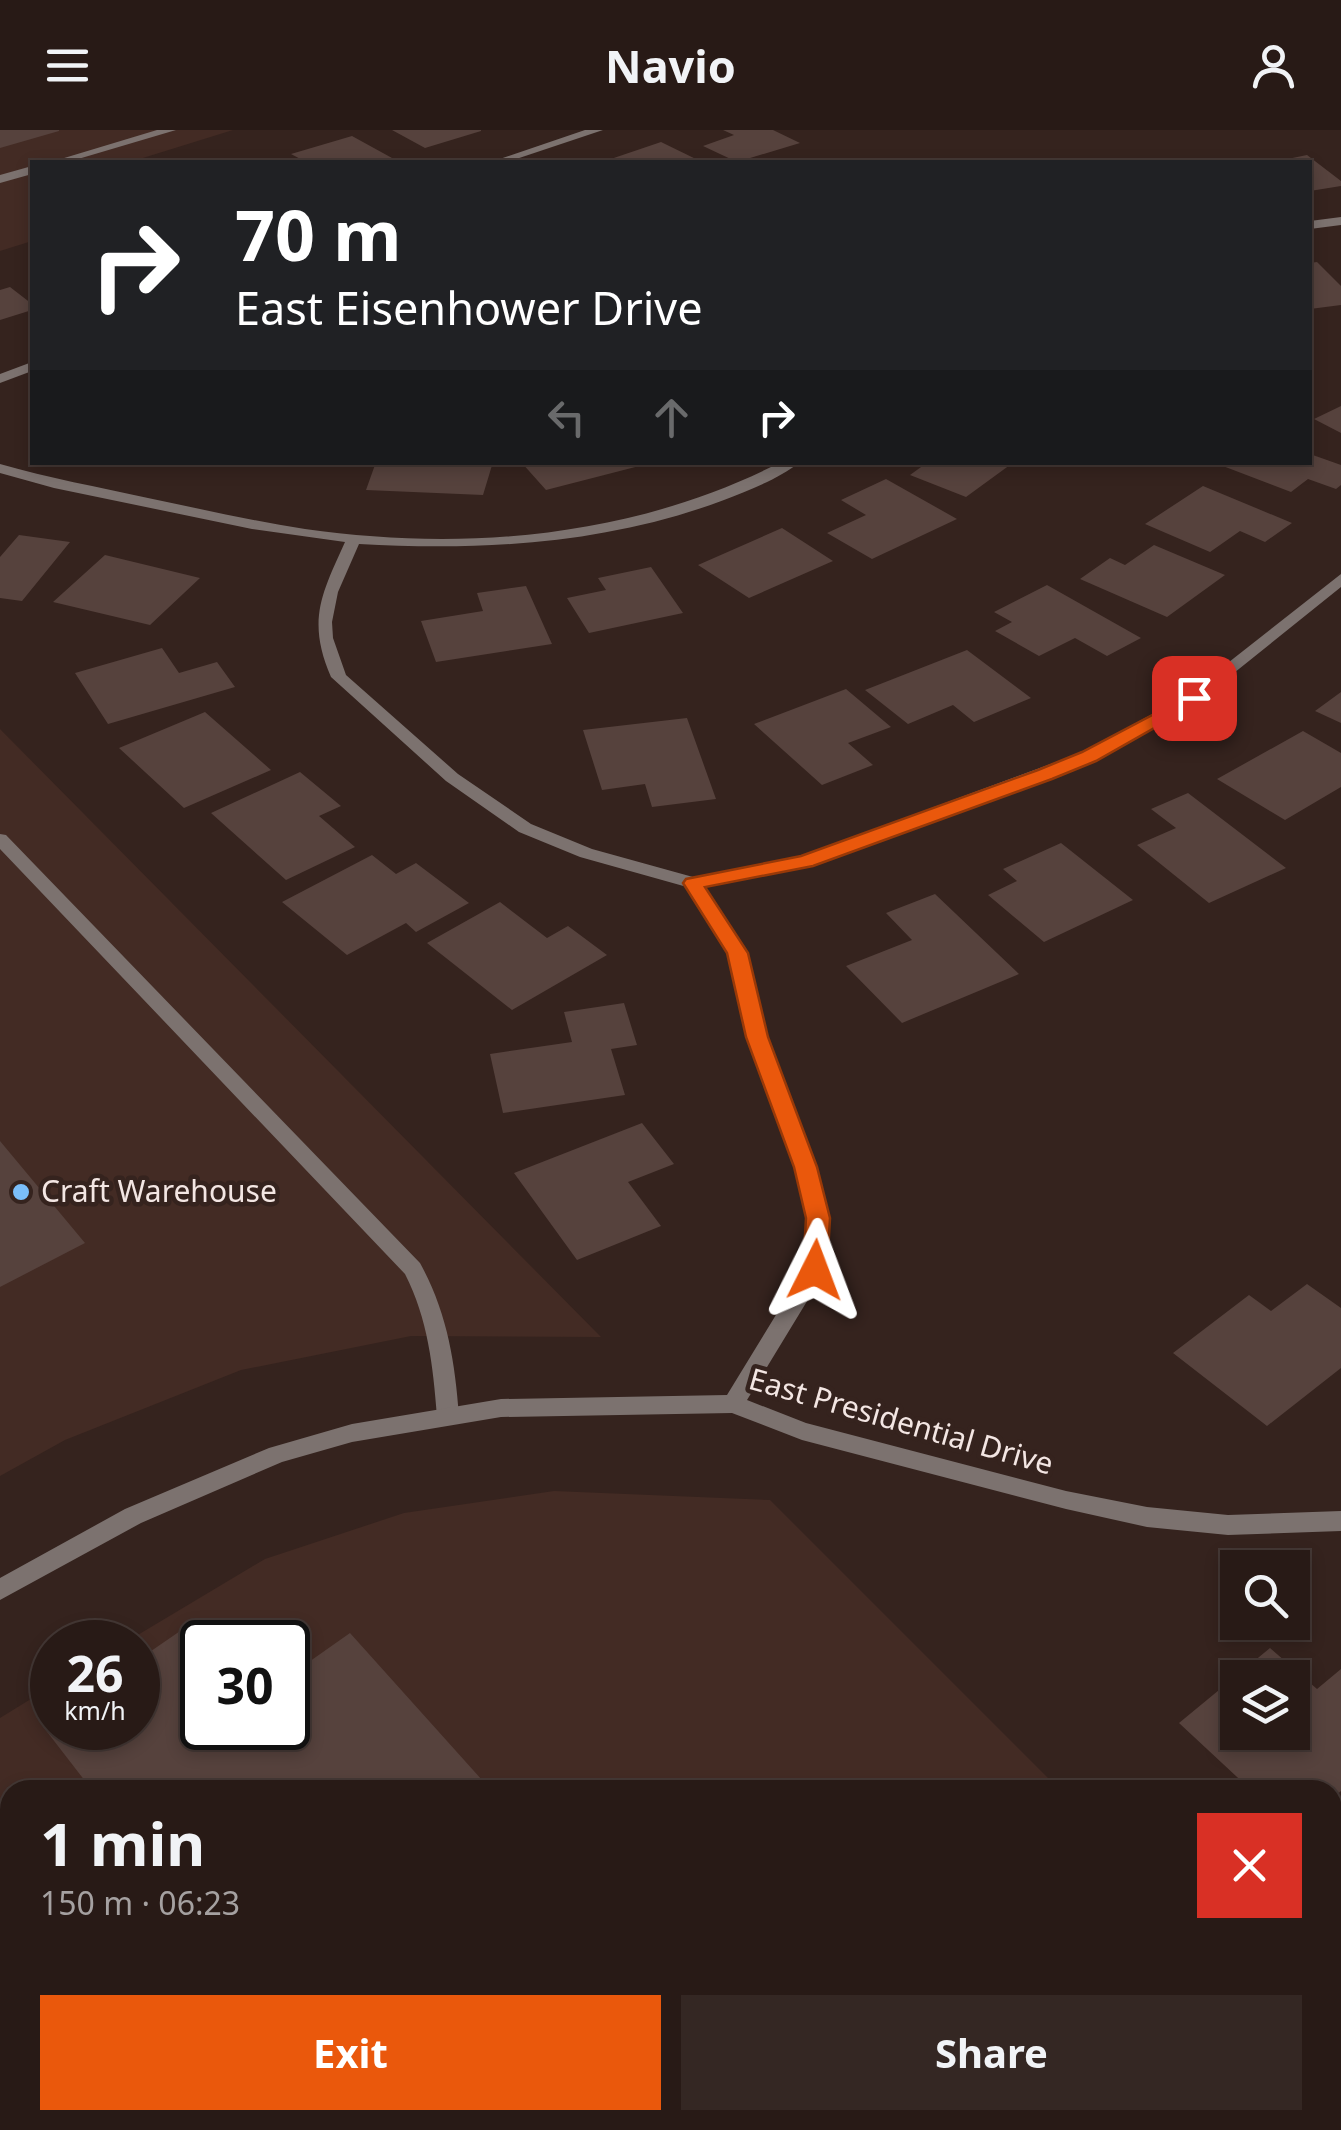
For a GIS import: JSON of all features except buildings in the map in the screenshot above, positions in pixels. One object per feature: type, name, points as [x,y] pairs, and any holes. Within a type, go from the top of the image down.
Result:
[{"type":"street","points":[[64,160],[170,130]]},
{"type":"street","points":[[502,160],[597,130]]},
{"type":"street","points":[[0,179],[30,171]]},
{"type":"street","points":[[1312,225],[1341,221]]},
{"type":"street","points":[[0,379],[30,367]]},
{"type":"street","points":[[0,468],[170,507],[354,539],[468,542],[607,527],[722,495],[786,465]]},
{"type":"street","points":[[354,539],[322,621],[325,649],[340,677],[488,804],[525,828],[573,850],[693,883],[806,861],[1089,756],[1194,698],[1341,579]]},
{"type":"street","points":[[0,839],[413,1269],[431,1299],[443,1340],[448,1416]]},
{"type":"street","points":[[693,883],[738,953],[757,1037],[806,1167],[818,1218],[815,1270],[733,1404]]},
{"type":"street","name":"East Presidential Drive","points":[[0,1590],[133,1516],[277,1454],[352,1433],[448,1416],[556,1406],[733,1404],[802,1431],[1066,1500],[1147,1517],[1228,1525],[1341,1521]]},
{"type":"shaded area","points":[[0,130],[233,130],[136,160],[30,160],[30,242],[0,251]]},
{"type":"shaded area","points":[[0,729],[601,1337],[411,1336],[241,1370],[65,1440],[0,1476]]},
{"type":"shaded area","points":[[554,1491],[770,1500],[1050,1780],[0,1780],[0,1718],[30,1700],[30,1750],[160,1750],[160,1622],[265,1559],[404,1513]]},
{"type":"place","name":"Craft Warehouse","points":[[21,1192]]},
{"type":"route","points":[[815,1270],[818,1218],[806,1167],[757,1037],[738,953],[693,883],[806,861],[1045,774],[1089,756],[1194,698]]}]
